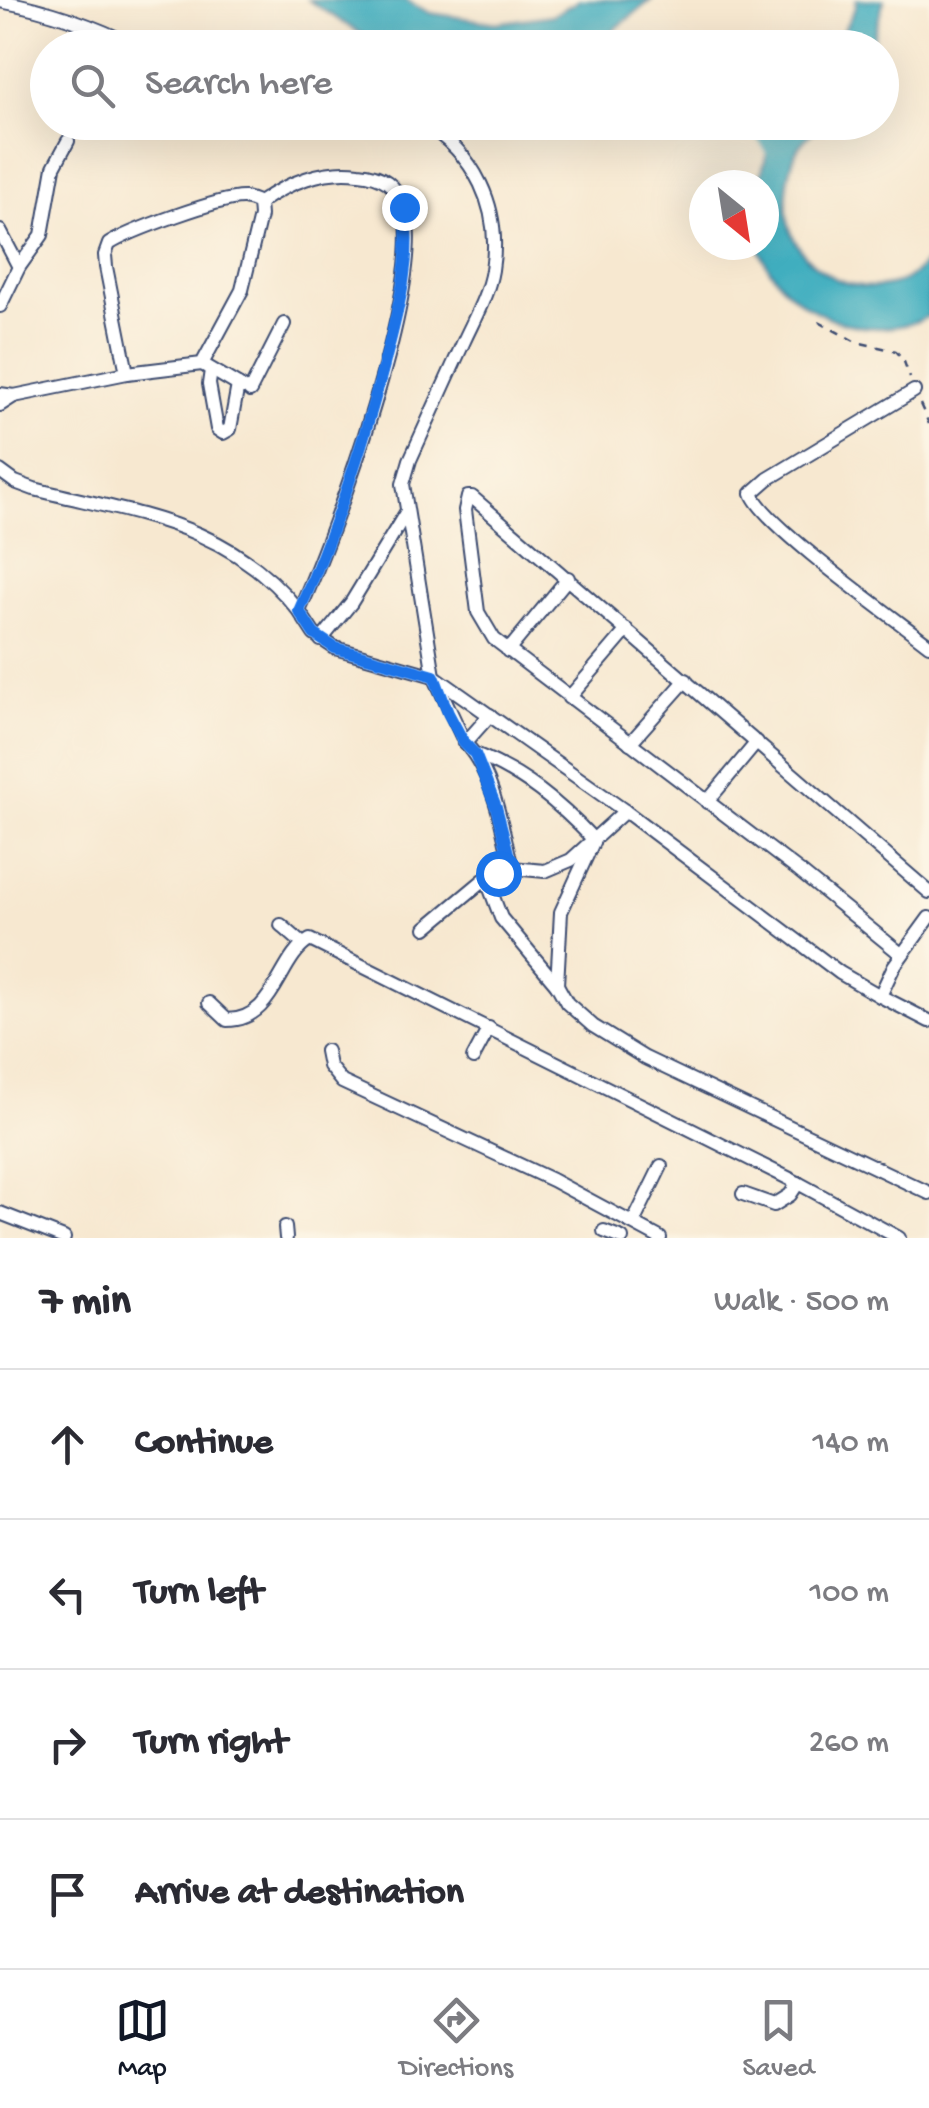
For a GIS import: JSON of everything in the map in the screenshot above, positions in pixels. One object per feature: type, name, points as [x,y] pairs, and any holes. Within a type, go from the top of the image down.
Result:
[{"type":"street","points":[[0,1],[38,8],[104,30]]},
{"type":"street","points":[[448,140],[468,160],[484,188],[494,240],[492,272],[482,302],[410,460],[403,484],[434,676],[464,743],[475,754],[524,777],[569,813],[594,840]]},
{"type":"street","points":[[0,306],[42,235],[54,168],[68,141]]},
{"type":"street","points":[[259,204],[278,190],[306,178],[355,172],[384,177],[404,207],[407,226],[400,300],[369,420],[330,536],[299,611]]},
{"type":"street","points":[[127,373],[106,267],[109,244],[228,200],[248,198],[259,204]]},
{"type":"street","points":[[259,204],[260,216],[242,290],[207,367],[217,429],[223,433],[230,429],[284,324]]},
{"type":"street","points":[[0,231],[19,268]]},
{"type":"street","points":[[0,405],[7,395],[127,373],[207,367],[248,390]]},
{"type":"street","points":[[914,391],[768,479],[752,493],[758,505],[815,557],[929,645]]},
{"type":"street","points":[[0,471],[34,489],[167,520],[244,558],[284,592],[321,640],[356,656],[434,676],[625,811],[840,973],[929,1021]]},
{"type":"street","points":[[902,954],[508,651],[484,627],[478,612],[465,510],[468,498],[472,497],[568,578],[929,892]]},
{"type":"street","points":[[321,640],[351,603],[407,511]]},
{"type":"street","points":[[508,651],[568,578]]},
{"type":"street","points":[[569,698],[627,630]]},
{"type":"street","points":[[630,743],[686,680]]},
{"type":"street","points":[[464,743],[490,715]]},
{"type":"street","points":[[708,802],[757,742]]},
{"type":"street","points":[[475,754],[496,807],[512,868]]},
{"type":"street","points":[[426,928],[486,878],[512,868],[544,872],[571,860],[625,811]]},
{"type":"street","points":[[557,985],[561,912],[594,840]]},
{"type":"street","points":[[486,878],[501,918],[576,1013],[644,1058],[929,1193]]},
{"type":"street","points":[[880,996],[902,954],[929,918]]},
{"type":"street","points":[[281,925],[302,944]]},
{"type":"street","points":[[209,1003],[227,1020],[248,1016],[261,1006],[302,944],[310,940],[337,950],[798,1183],[899,1238]]},
{"type":"street","points":[[473,1058],[488,1028]]},
{"type":"street","points":[[326,1051],[329,1066],[342,1082],[552,1180],[660,1238]]},
{"type":"street","points":[[633,1223],[661,1166]]},
{"type":"street","points":[[743,1194],[774,1205],[790,1196],[798,1183]]},
{"type":"street","points":[[0,1213],[64,1238]]},
{"type":"street","points":[[604,1231],[622,1238]]},
{"type":"path","points":[[820,322],[856,342],[896,351],[903,359],[929,424]]},
{"type":"water","points":[[308,0],[405,0],[430,13],[496,23],[553,15],[580,0],[651,0],[614,30],[355,30]]},
{"type":"water","points":[[856,0],[884,0],[876,30],[844,30]]},
{"type":"water","points":[[771,140],[804,140],[793,160],[787,190],[790,229],[798,245],[822,271],[853,285],[871,287],[905,280],[929,259],[929,316],[905,325],[880,328],[854,325],[829,318],[785,289],[765,260],[779,260],[779,170],[762,170]]},
{"type":"waterway","points":[[770,140],[777,161]]},
{"type":"route","points":[[404,207],[408,246],[400,300],[369,420],[330,536],[299,611],[314,634],[335,648],[434,676],[448,713],[464,743],[475,754],[496,807],[512,868],[498,873]]}]
